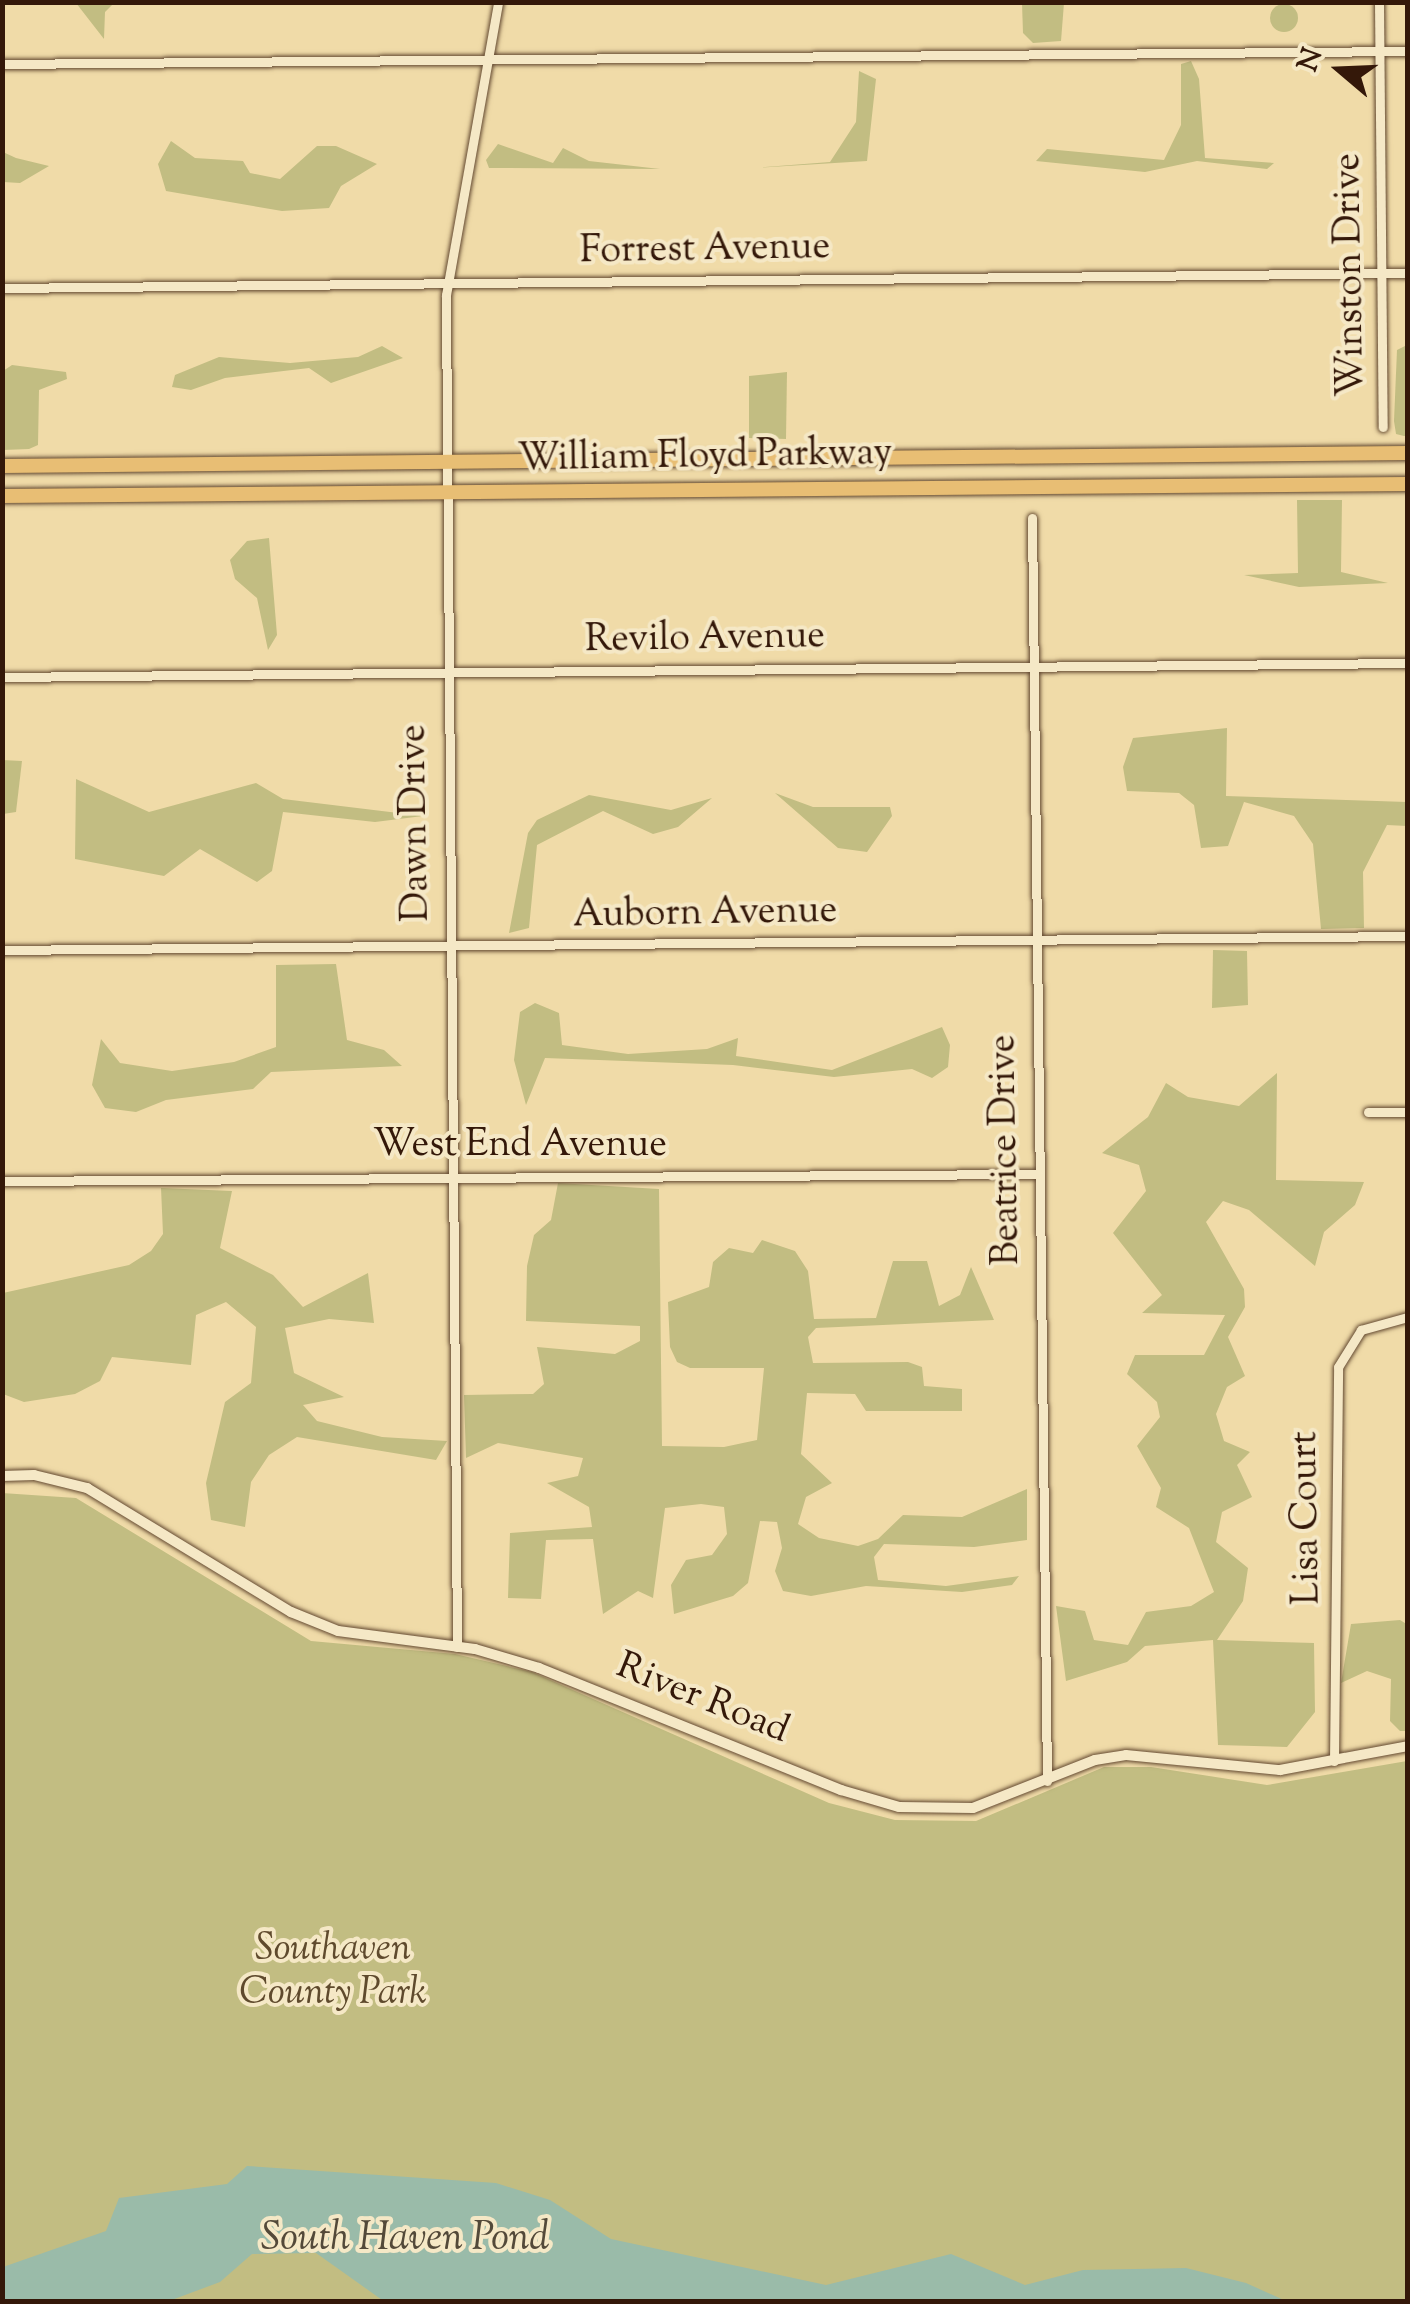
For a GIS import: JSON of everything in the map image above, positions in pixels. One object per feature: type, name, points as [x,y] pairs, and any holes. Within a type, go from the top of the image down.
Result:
[{"type":"highway","name":"William Floyd Parkway","points":[[2,466],[1408,453]]},
{"type":"highway","name":"William Floyd Parkway","points":[[2,496],[1408,484]]},
{"type":"street","name":"Dawn Drive","points":[[457,1647],[448,948],[446,283],[498,2]]},
{"type":"street","name":"Winston Drive","points":[[1379,2],[1383,427]]},
{"type":"street","points":[[2,64],[1408,51]]},
{"type":"street","name":"Forrest Avenue","points":[[2,288],[1408,273]]},
{"type":"street","name":"Beatrice Drive","points":[[1032,518],[1034,943],[1048,1781]]},
{"type":"street","name":"Revilo Avenue","points":[[2,677],[1408,663]]},
{"type":"street","name":"Auborn Avenue","points":[[2,950],[1034,943],[1408,936]]},
{"type":"street","points":[[1368,1112],[1408,1112]]},
{"type":"street","name":"West End Avenue","points":[[2,1181],[1038,1174]]},
{"type":"street","name":"Lisa Court","points":[[1334,1761],[1338,1367],[1361,1330],[1408,1317]]},
{"type":"street","name":"River Road","points":[[2,1476],[34,1475],[87,1488],[291,1612],[338,1631],[457,1647],[570,1680],[841,1790],[899,1806],[973,1808],[1095,1760],[1126,1755],[1280,1770],[1408,1746]]},
{"type":"green space","points":[[76,3],[114,3],[105,12],[104,39]]},
{"type":"green space","points":[[1022,3],[1064,3],[1061,41],[1033,43],[1023,33]]},
{"type":"green space","points":[[1284,4],[1294,8],[1298,18],[1294,28],[1284,32],[1274,28],[1270,18],[1274,8]]},
{"type":"green space","points":[[1191,61],[1199,79],[1205,158],[1274,163],[1267,169],[1197,161],[1145,172],[1036,161],[1047,149],[1164,160],[1181,125],[1181,64]]},
{"type":"green space","points":[[859,71],[876,79],[867,161],[753,168],[830,162],[856,122]]},
{"type":"green space","points":[[171,141],[195,158],[243,161],[250,173],[280,179],[317,146],[336,146],[377,164],[341,186],[329,208],[282,211],[166,191],[158,164]]},
{"type":"green space","points":[[498,144],[553,163],[563,148],[589,161],[660,169],[489,168],[486,160]]},
{"type":"green space","points":[[3,152],[49,166],[20,183],[3,182]]},
{"type":"green space","points":[[1407,345],[1408,436],[1404,436],[1396,434],[1394,421],[1397,350]]},
{"type":"green space","points":[[382,346],[403,358],[331,383],[309,368],[225,378],[191,390],[172,387],[175,375],[219,357],[290,363],[358,357]]},
{"type":"green space","points":[[12,365],[66,372],[67,379],[39,390],[38,445],[29,449],[3,450],[3,371]]},
{"type":"green space","points":[[787,372],[786,439],[749,438],[749,376]]},
{"type":"green space","points":[[1297,500],[1342,500],[1341,572],[1388,583],[1299,587],[1244,575],[1298,573]]},
{"type":"green space","points":[[269,538],[277,635],[268,650],[257,598],[235,579],[230,560],[247,541]]},
{"type":"green space","points":[[1227,728],[1226,796],[1407,802],[1407,826],[1387,825],[1363,872],[1364,928],[1321,929],[1313,844],[1294,816],[1244,802],[1228,846],[1201,848],[1194,805],[1179,793],[1127,791],[1123,767],[1133,738]]},
{"type":"green space","points":[[2,760],[22,761],[16,812],[3,814]]},
{"type":"green space","points":[[76,779],[149,812],[256,783],[283,799],[423,816],[375,822],[283,812],[272,871],[257,882],[200,849],[164,876],[75,859]]},
{"type":"green space","points":[[775,793],[813,807],[890,807],[892,816],[867,852],[838,848]]},
{"type":"green space","points":[[589,795],[671,810],[712,798],[678,827],[653,834],[603,811],[537,845],[529,928],[509,933],[528,833],[537,820]]},
{"type":"green space","points":[[1213,950],[1247,951],[1248,1005],[1212,1008]]},
{"type":"green space","points":[[336,964],[347,1040],[384,1050],[402,1066],[271,1072],[253,1089],[166,1100],[136,1112],[105,1108],[92,1085],[101,1039],[120,1063],[172,1071],[234,1062],[276,1047],[276,965]]},
{"type":"green space","points":[[535,1003],[559,1013],[562,1045],[628,1054],[707,1049],[738,1038],[736,1056],[832,1070],[942,1027],[950,1045],[948,1067],[932,1078],[912,1069],[834,1077],[733,1065],[545,1058],[526,1105],[514,1060],[520,1012]]},
{"type":"green space","points":[[1277,1073],[1276,1180],[1364,1182],[1355,1205],[1324,1232],[1315,1266],[1249,1210],[1223,1201],[1206,1222],[1244,1289],[1245,1307],[1228,1337],[1245,1376],[1227,1387],[1216,1414],[1224,1441],[1250,1452],[1237,1465],[1252,1497],[1222,1512],[1216,1542],[1248,1568],[1243,1601],[1217,1640],[1314,1643],[1315,1712],[1287,1747],[1218,1745],[1213,1640],[1145,1646],[1127,1662],[1066,1681],[1056,1606],[1085,1611],[1094,1640],[1128,1645],[1146,1612],[1191,1606],[1214,1592],[1189,1528],[1156,1507],[1161,1488],[1137,1446],[1160,1417],[1157,1402],[1127,1374],[1135,1355],[1204,1355],[1225,1315],[1142,1313],[1162,1295],[1113,1233],[1146,1191],[1139,1165],[1102,1153],[1148,1117],[1166,1083],[1188,1097],[1239,1106]]},
{"type":"green space","points":[[558,1183],[659,1189],[662,1446],[724,1447],[757,1440],[764,1368],[690,1368],[677,1362],[670,1347],[668,1302],[709,1287],[713,1262],[729,1248],[753,1253],[762,1240],[795,1251],[808,1271],[814,1319],[876,1318],[893,1261],[927,1261],[939,1306],[960,1295],[971,1267],[994,1320],[816,1328],[808,1337],[813,1363],[908,1362],[922,1367],[924,1386],[962,1389],[962,1411],[866,1411],[855,1394],[807,1393],[801,1454],[832,1483],[806,1497],[798,1524],[819,1538],[858,1546],[878,1539],[903,1515],[962,1517],[1027,1489],[1027,1540],[974,1547],[884,1544],[874,1557],[878,1580],[946,1586],[1019,1576],[1012,1585],[962,1592],[866,1586],[811,1596],[783,1591],[775,1571],[782,1548],[777,1522],[760,1521],[748,1583],[733,1596],[674,1614],[671,1585],[686,1560],[712,1555],[727,1534],[724,1507],[701,1504],[665,1508],[653,1598],[638,1591],[603,1614],[593,1539],[546,1540],[541,1599],[508,1598],[510,1533],[592,1527],[589,1507],[547,1483],[578,1476],[583,1458],[498,1443],[466,1458],[464,1395],[533,1394],[544,1384],[537,1347],[615,1354],[640,1341],[640,1326],[526,1321],[527,1266],[534,1235],[551,1220]]},
{"type":"green space","points":[[161,1188],[232,1191],[220,1248],[273,1275],[303,1307],[368,1273],[374,1323],[329,1319],[285,1328],[294,1373],[344,1397],[303,1405],[317,1421],[382,1437],[447,1441],[436,1460],[297,1437],[269,1455],[251,1482],[245,1527],[211,1520],[206,1483],[225,1402],[251,1383],[256,1327],[226,1302],[196,1315],[191,1365],[112,1357],[100,1381],[75,1394],[24,1402],[3,1394],[3,1293],[129,1265],[151,1251],[163,1234]]},
{"type":"green space","name":"Southaven County Park","points":[[2,1493],[76,1498],[311,1641],[455,1654],[532,1672],[829,1803],[895,1820],[976,1821],[1104,1767],[1151,1767],[1267,1785],[1407,1761],[1407,2301],[3,2301]]},
{"type":"green space","points":[[1400,1620],[1408,1625],[1407,1731],[1400,1731],[1390,1721],[1391,1679],[1367,1671],[1341,1683],[1351,1624]]},
{"type":"water","name":"South Haven Pond","points":[[247,2166],[496,2183],[550,2200],[611,2239],[826,2285],[951,2254],[1025,2285],[1083,2270],[1186,2268],[1246,2283],[1286,2301],[385,2302],[316,2253],[252,2254],[220,2282],[169,2301],[3,2301],[3,2267],[106,2231],[119,2198],[227,2184]]}]
